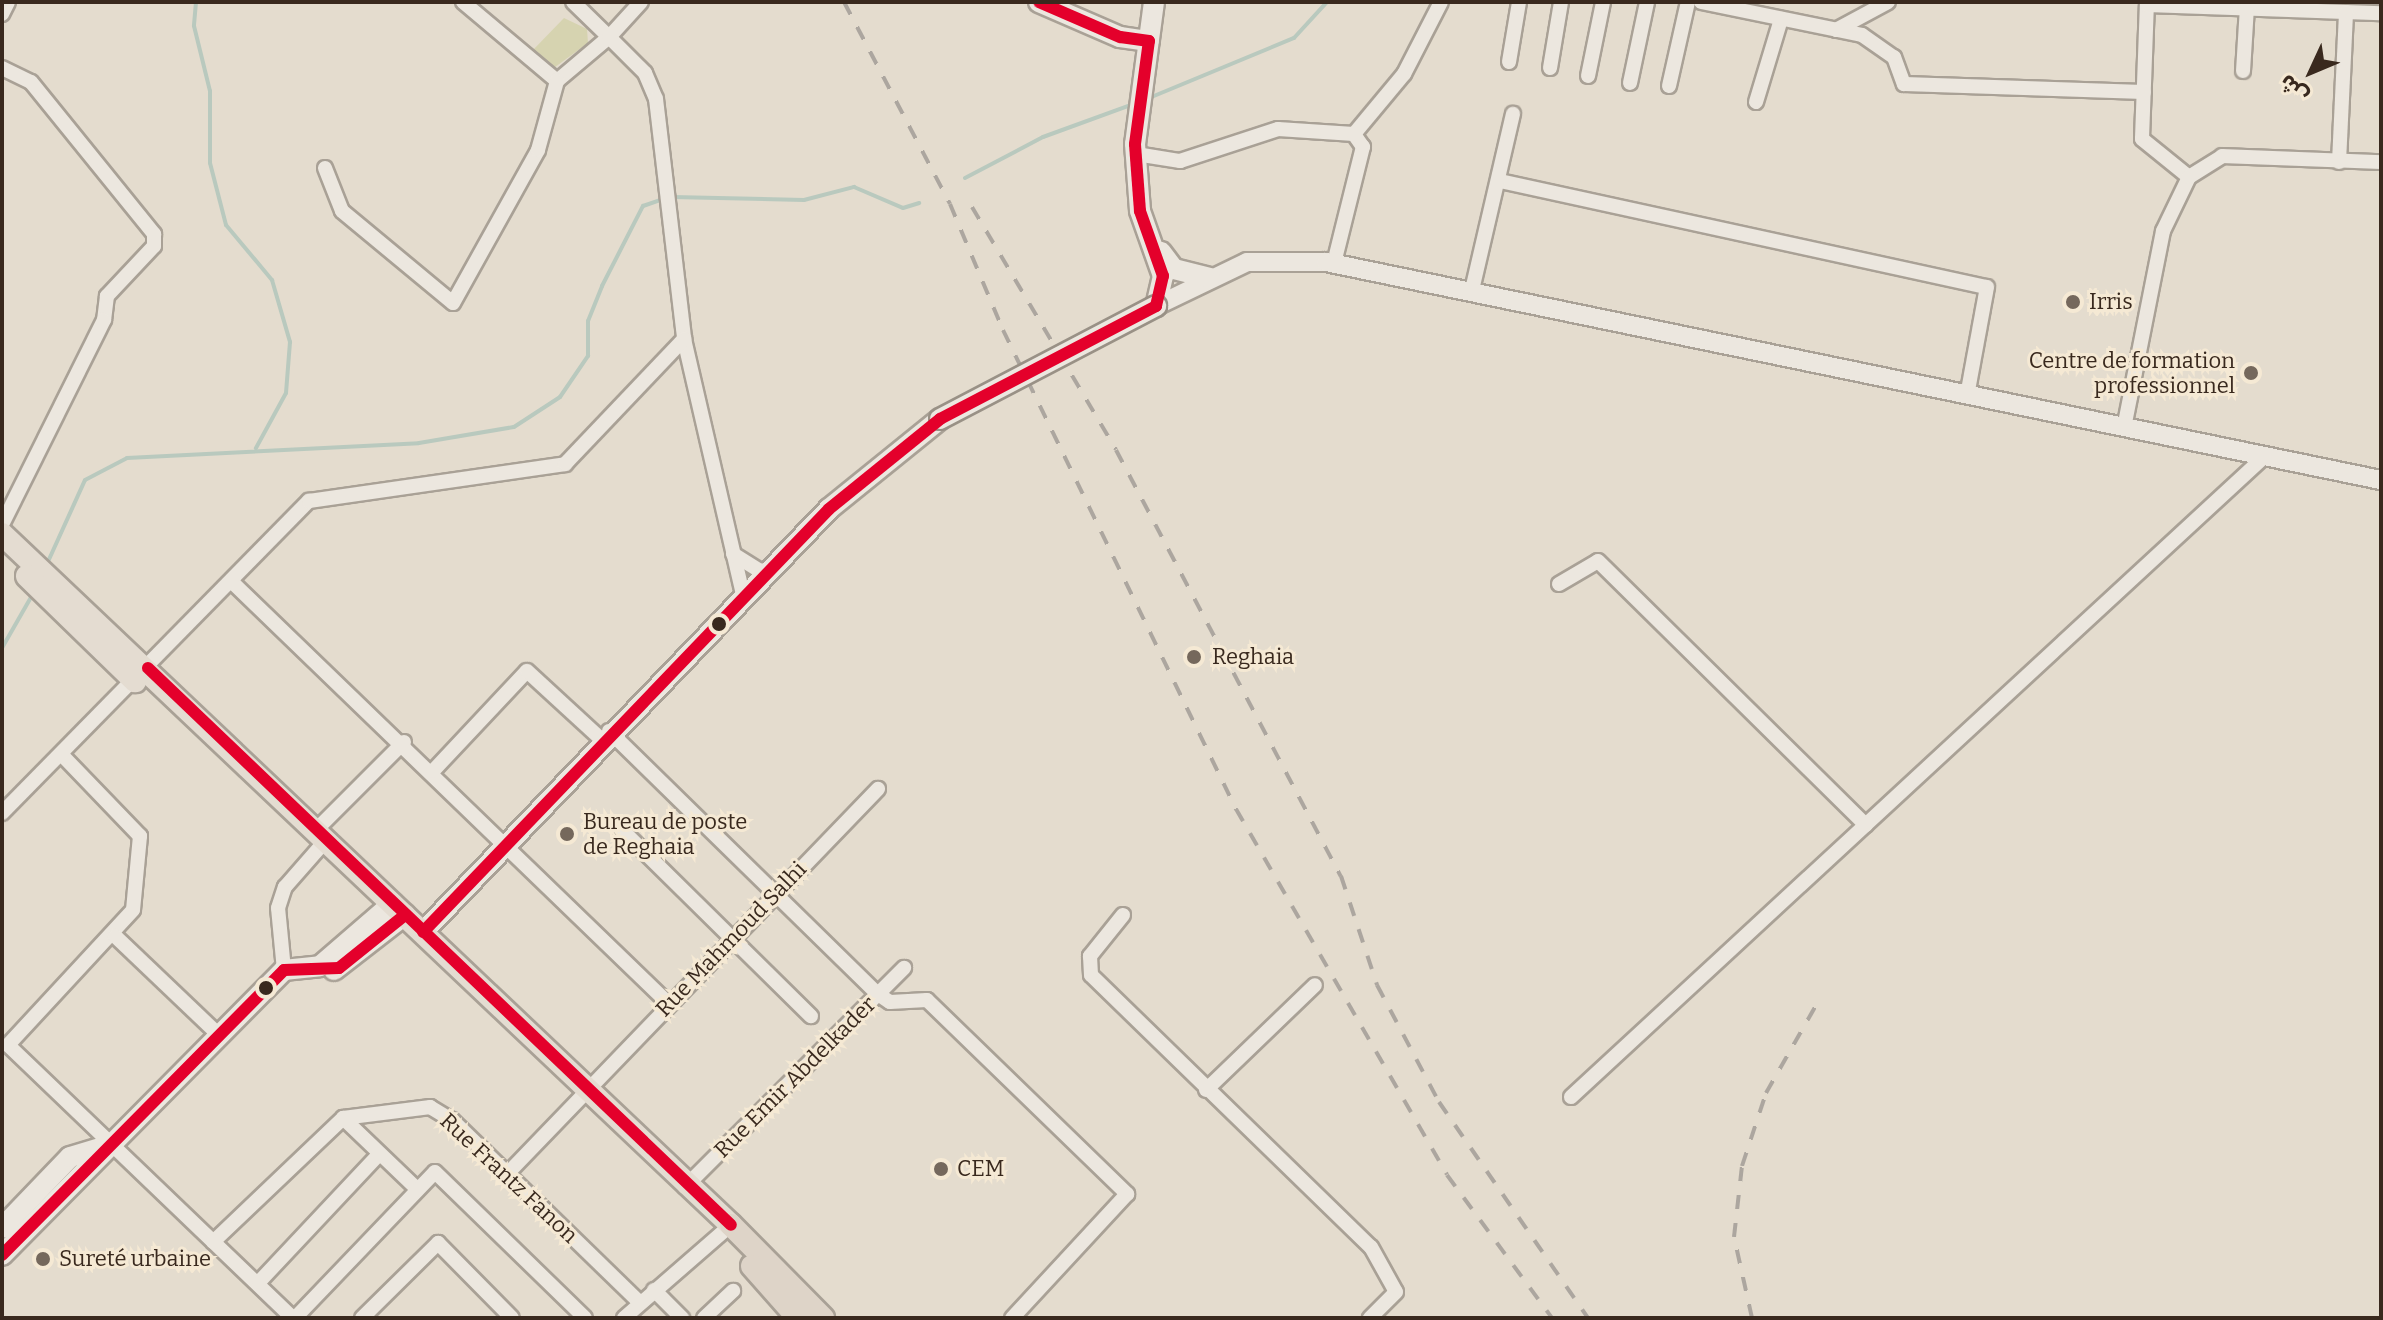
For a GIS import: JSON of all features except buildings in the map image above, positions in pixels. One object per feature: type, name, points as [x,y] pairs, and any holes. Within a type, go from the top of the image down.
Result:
[{"type":"highway","points":[[726,1228],[798,1318]]},
{"type":"highway","points":[[726,1228],[823,1318]]},
{"type":"main road","points":[[1039,2],[1120,37],[1149,41]]},
{"type":"main road","points":[[423,932],[605,735],[829,509],[940,419],[1156,306],[1163,276],[1156,246],[1140,211],[1135,149],[1154,2]]},
{"type":"main road","points":[[1156,246],[1174,269],[1210,278]]},
{"type":"main road","points":[[2,534],[13,555],[142,675],[322,834],[726,1228]]},
{"type":"main road","points":[[2,1255],[284,970],[306,969],[343,951],[399,909]]},
{"type":"main road","points":[[2,1228],[70,1157],[113,1144]]},
{"type":"street","points":[[2,14],[8,2]]},
{"type":"street","points":[[463,2],[557,81]]},
{"type":"street","points":[[573,2],[652,85],[684,339],[743,595]]},
{"type":"street","points":[[325,168],[342,211],[453,303],[538,150],[557,81],[609,37],[641,2]]},
{"type":"street","points":[[1354,134],[1404,74],[1441,2]]},
{"type":"street","points":[[1509,62],[1519,2]]},
{"type":"street","points":[[1550,68],[1561,2]]},
{"type":"street","points":[[1588,76],[1603,2]]},
{"type":"street","points":[[1630,83],[1647,2]]},
{"type":"street","points":[[1669,86],[1688,2]]},
{"type":"street","points":[[1701,2],[1862,35],[1894,57],[1904,84],[2144,92]]},
{"type":"street","points":[[1836,30],[1888,2]]},
{"type":"street","points":[[2189,177],[2142,139],[2147,3],[2381,13]]},
{"type":"street","points":[[2243,71],[2247,7]]},
{"type":"street","points":[[2339,162],[2346,12]]},
{"type":"street","points":[[1756,102],[1781,19]]},
{"type":"street","points":[[2,68],[31,82],[154,234],[154,246],[107,296],[104,320],[2,525]]},
{"type":"street","points":[[1472,290],[1500,181],[1513,114]]},
{"type":"street","points":[[1135,149],[1180,161],[1278,129],[1354,134]]},
{"type":"street","points":[[1334,263],[1363,147],[1354,134]]},
{"type":"street","points":[[2124,428],[2163,231],[2189,177],[2222,156],[2381,162]]},
{"type":"street","points":[[1500,181],[1987,287],[1967,396]]},
{"type":"street","points":[[1156,306],[1247,262],[1334,263],[2381,480]]},
{"type":"street","points":[[2,813],[142,675],[301,506],[325,493],[565,464],[684,339]]},
{"type":"street","points":[[1571,1097],[2265,456]]},
{"type":"street","points":[[733,554],[760,571],[770,569]]},
{"type":"street","points":[[1559,584],[1598,561],[1866,825]]},
{"type":"street","points":[[231,581],[404,742],[667,1002]]},
{"type":"street","points":[[433,771],[527,671],[605,735],[878,994],[890,1002],[927,1000],[1127,1194],[1012,1318]]},
{"type":"street","points":[[284,970],[277,922],[285,887],[322,834],[404,742]]},
{"type":"street","points":[[61,754],[140,836],[133,910],[115,936],[5,1042],[294,1318],[435,1172],[585,1318]]},
{"type":"street","name":"Rue Mahmoud Salhi","points":[[509,1172],[588,1093],[667,1002],[878,789]]},
{"type":"street","points":[[618,826],[811,1016]]},
{"type":"street","points":[[1123,915],[1090,956],[1091,975],[1381,1260],[1396,1292],[1370,1318]]},
{"type":"street","points":[[115,936],[220,1036]]},
{"type":"street","name":"Rue Emir Abdelkader","points":[[685,1187],[904,968]]},
{"type":"street","points":[[1206,1090],[1315,985]]},
{"type":"street","name":"Rue Frantz Fanon","points":[[343,1118],[430,1107],[509,1172],[640,1303]]},
{"type":"street","points":[[213,1242],[343,1118],[417,1189]]},
{"type":"street","points":[[259,1282],[379,1154]]},
{"type":"street","points":[[624,1318],[726,1228]]},
{"type":"street","points":[[362,1318],[438,1243],[512,1318]]},
{"type":"street","points":[[654,1290],[682,1318]]},
{"type":"street","points":[[704,1318],[733,1291]]},
{"type":"shaded area","points":[[564,18],[587,29],[588,43],[551,70],[532,51]]},
{"type":"waterway","points":[[196,2],[194,26],[210,91],[210,163],[226,225],[272,280],[290,342],[286,393],[256,448]]},
{"type":"waterway","points":[[1149,98],[1294,38],[1327,2]]},
{"type":"waterway","points":[[965,178],[1043,137],[1133,104]]},
{"type":"waterway","points":[[672,197],[804,200],[854,187],[903,208],[919,203]]},
{"type":"waterway","points":[[46,566],[85,480],[127,458],[419,443],[514,427],[560,397],[588,356],[588,321],[602,286],[643,206],[663,199]]},
{"type":"waterway","points":[[2,648],[34,592]]},
{"type":"railway","points":[[844,2],[950,204],[1003,330],[1236,809],[1447,1175],[1552,1318]]},
{"type":"railway","points":[[972,207],[1116,450],[1341,876],[1377,985],[1439,1102],[1588,1318]]},
{"type":"railway","points":[[1752,1318],[1734,1237],[1742,1166],[1766,1093],[1815,1007]]},
{"type":"transit line","points":[[423,932],[829,509],[940,419],[1156,306],[1163,276],[1140,211],[1135,144],[1149,41],[1120,37],[1039,2]]},
{"type":"transit line","points":[[148,668],[731,1225]]},
{"type":"transit line","points":[[2,1255],[284,970],[339,968],[405,915]]},
{"type":"place","name":"Irris","points":[[2073,302]]},
{"type":"place","name":"Centre de formation professionnel","points":[[2251,373]]},
{"type":"place","name":"Reghaia","points":[[1194,657]]},
{"type":"place","name":"Bureau de poste de Reghaia","points":[[567,834]]},
{"type":"place","name":"CEM","points":[[941,1169]]},
{"type":"place","name":"Sureté urbaine","points":[[43,1259]]}]
